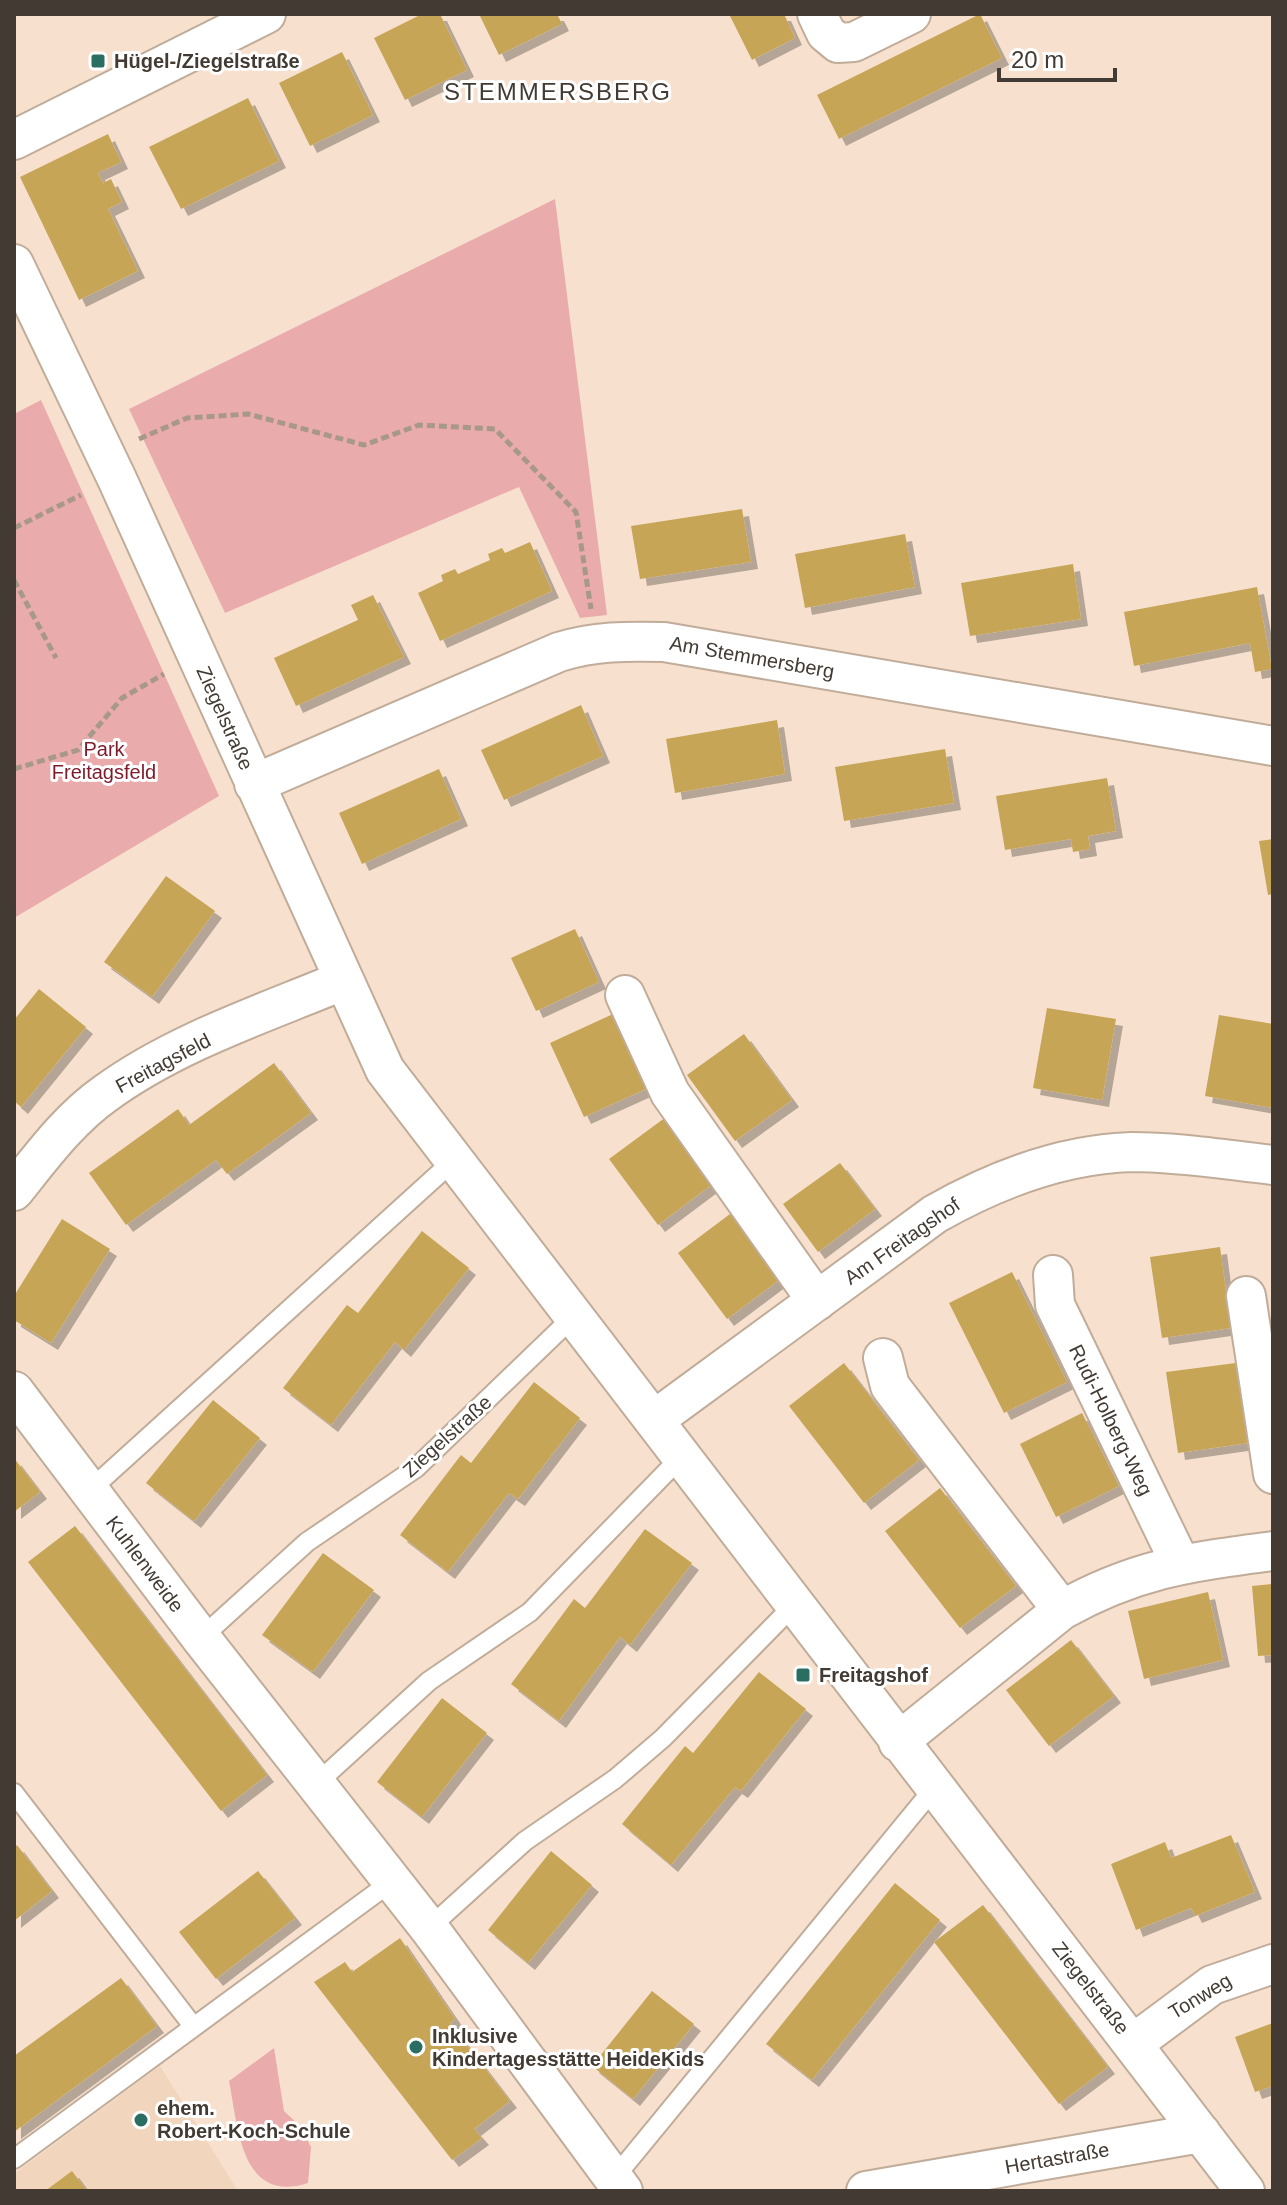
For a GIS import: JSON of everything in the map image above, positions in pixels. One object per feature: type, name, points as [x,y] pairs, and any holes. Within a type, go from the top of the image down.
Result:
[{"type":"street","points":[[14,140],[266,14]]},
{"type":"street","points":[[817,14],[826,33],[838,43],[854,42],[911,14]]},
{"type":"street","name":"Ziegelstraße","points":[[14,264],[111,467],[385,1070],[452,1162],[575,1315],[898,1742],[1134,2043],[1245,2191]]},
{"type":"street","name":"Am Stemmersberg","points":[[254,784],[559,652],[596,643],[664,642],[1273,746]]},
{"type":"street","name":"Freitagsfeld","points":[[14,1191],[73,1121],[106,1093],[200,1041],[344,980]]},
{"type":"street","points":[[625,995],[670,1093],[817,1301]]},
{"type":"street","name":"Am Freitagshof","points":[[654,1420],[935,1214],[981,1188],[1031,1169],[1131,1152],[1273,1165]]},
{"type":"street","name":"Rudi-Holberg-Weg","points":[[1053,1275],[1055,1305],[1180,1563]]},
{"type":"street","points":[[1246,1296],[1273,1474]]},
{"type":"street","points":[[883,1358],[890,1386],[1062,1610]]},
{"type":"street","name":"Kuhlenweide","points":[[14,1391],[201,1638],[429,1928],[619,2184]]},
{"type":"street","points":[[898,1742],[1062,1610],[1136,1576],[1180,1563],[1273,1551]]},
{"type":"street","name":"Tonweg","points":[[1134,2043],[1170,2012],[1212,1985],[1273,1964]]},
{"type":"street","name":"Hertastraße","points":[[866,2191],[1201,2133]]},
{"type":"lane","points":[[90,1490],[452,1162]]},
{"type":"lane","name":"Ziegelstraße","points":[[201,1638],[307,1542],[416,1468],[575,1315]]},
{"type":"lane","points":[[315,1785],[429,1681],[530,1612],[682,1456]]},
{"type":"lane","points":[[429,1928],[559,1814],[615,1779],[663,1738],[794,1605]]},
{"type":"lane","name":"Kuhlenweide","points":[[619,2184],[728,2037],[935,1787]]},
{"type":"lane","points":[[17,1803],[193,2026]]},
{"type":"lane","points":[[14,2159],[391,1882]]},
{"type":"path","points":[[14,528],[187,418],[248,414],[364,445],[419,425],[495,429],[576,512],[596,643]]},
{"type":"path","points":[[14,580],[56,658]]},
{"type":"path","points":[[14,769],[78,750],[122,698],[175,667]]},
{"type":"shaded area","name":"ehem. Robert-Koch-Schule","points":[[160,2066],[238,2191],[14,2191],[14,2174]]},
{"type":"green space","points":[[555,199],[607,615],[580,618],[519,487],[225,613],[129,409]]},
{"type":"green space","name":"Park Freitagsfeld","points":[[41,400],[219,796],[14,918],[14,414]]},
{"type":"green space","points":[[274,2048],[284,2111],[300,2126],[311,2147],[308,2183],[286,2187],[269,2183],[256,2173],[247,2158],[240,2139],[229,2081]]},
{"type":"building","points":[[422,14],[440,14],[467,70],[405,100],[374,38]]},
{"type":"building","points":[[479,14],[557,14],[562,24],[499,55]]},
{"type":"building","points":[[729,14],[784,14],[795,38],[752,60]]},
{"type":"building","points":[[980,14],[1002,58],[839,139],[817,95]]},
{"type":"building","points":[[342,52],[373,115],[310,146],[279,83]]},
{"type":"building","points":[[248,98],[279,161],[181,209],[149,147]]},
{"type":"building","points":[[108,134],[121,162],[98,173],[103,183],[111,179],[122,202],[108,209],[138,271],[79,300],[20,177]]},
{"type":"building","points":[[742,509],[751,562],[640,579],[631,526]]},
{"type":"building","points":[[905,534],[915,587],[805,608],[795,554]]},
{"type":"building","points":[[530,542],[552,591],[440,641],[418,593],[443,581],[441,575],[455,569],[458,574],[490,560],[488,554],[502,548],[505,553]]},
{"type":"building","points":[[1073,564],[1081,619],[970,636],[961,583]]},
{"type":"building","points":[[1257,587],[1272,669],[1255,672],[1250,643],[1134,666],[1124,612]]},
{"type":"building","points":[[373,595],[404,657],[296,706],[274,658],[358,620],[351,605]]},
{"type":"building","points":[[581,705],[603,756],[504,800],[481,750]]},
{"type":"building","points":[[777,720],[785,774],[675,793],[666,739]]},
{"type":"building","points":[[945,749],[954,803],[844,821],[835,767]]},
{"type":"building","points":[[439,769],[461,819],[362,864],[339,813]]},
{"type":"building","points":[[1107,778],[1116,831],[1088,836],[1090,849],[1073,852],[1071,839],[1005,850],[996,796]]},
{"type":"building","points":[[1273,839],[1273,894],[1268,895],[1259,841]]},
{"type":"building","points":[[166,876],[215,911],[152,997],[104,962]]},
{"type":"building","points":[[575,929],[599,982],[536,1011],[511,958]]},
{"type":"building","points":[[39,989],[86,1027],[21,1107],[14,1101],[14,1020]]},
{"type":"building","points":[[1047,1008],[1116,1019],[1102,1100],[1033,1088]]},
{"type":"building","points":[[613,1014],[648,1088],[584,1117],[550,1043]]},
{"type":"building","points":[[1219,1015],[1273,1024],[1273,1108],[1205,1096]]},
{"type":"building","points":[[744,1034],[792,1100],[735,1141],[687,1075]]},
{"type":"building","points":[[274,1063],[311,1113],[227,1174],[216,1160],[126,1225],[89,1173],[178,1109],[189,1125]]},
{"type":"building","points":[[666,1117],[714,1183],[658,1225],[609,1159]]},
{"type":"building","points":[[840,1163],[875,1209],[818,1252],[783,1204]]},
{"type":"building","points":[[734,1211],[783,1277],[727,1319],[678,1253]]},
{"type":"building","points":[[62,1219],[110,1249],[51,1343],[14,1320],[14,1296]]},
{"type":"building","points":[[422,1231],[469,1268],[404,1350],[395,1342],[331,1425],[283,1388],[347,1305],[358,1313]]},
{"type":"building","points":[[1220,1247],[1231,1328],[1162,1338],[1150,1257]]},
{"type":"building","points":[[1012,1272],[1067,1382],[1004,1413],[949,1303]]},
{"type":"building","points":[[844,1363],[919,1460],[864,1503],[789,1406]]},
{"type":"building","points":[[1236,1363],[1248,1443],[1178,1453],[1166,1372]]},
{"type":"building","points":[[534,1382],[580,1418],[518,1499],[509,1493],[448,1572],[400,1535],[461,1455],[471,1463]]},
{"type":"building","points":[[213,1400],[260,1438],[194,1521],[146,1483]]},
{"type":"building","points":[[1082,1413],[1119,1486],[1056,1517],[1020,1444]]},
{"type":"building","points":[[14,1458],[40,1492],[14,1512]]},
{"type":"building","points":[[940,1488],[1016,1586],[960,1628],[885,1531]]},
{"type":"building","points":[[75,1526],[267,1775],[221,1811],[28,1562]]},
{"type":"building","points":[[645,1529],[692,1563],[630,1645],[620,1637],[559,1721],[511,1684],[574,1599],[585,1608]]},
{"type":"building","points":[[323,1553],[374,1590],[313,1672],[262,1635]]},
{"type":"building","points":[[1273,1584],[1273,1655],[1258,1656],[1252,1586]]},
{"type":"building","points":[[1208,1592],[1223,1660],[1144,1679],[1128,1611]]},
{"type":"building","points":[[1071,1640],[1114,1696],[1049,1746],[1006,1690]]},
{"type":"building","points":[[759,1672],[806,1709],[741,1791],[735,1787],[671,1865],[622,1824],[685,1746],[693,1753]]},
{"type":"building","points":[[442,1698],[487,1733],[422,1817],[377,1782]]},
{"type":"building","points":[[1231,1835],[1255,1892],[1195,1916],[1191,1908],[1136,1930],[1111,1864],[1165,1842],[1171,1858]]},
{"type":"building","points":[[17,1845],[52,1891],[14,1921],[14,1848]]},
{"type":"building","points":[[551,1851],[592,1885],[528,1963],[488,1930]]},
{"type":"building","points":[[258,1871],[295,1918],[216,1979],[179,1932]]},
{"type":"building","points":[[895,1883],[940,1920],[812,2080],[766,2044]]},
{"type":"building","points":[[983,1905],[1108,2067],[1059,2104],[934,1942]]},
{"type":"building","name":"Inklusive Kindertagesstätte HeideKids","points":[[400,1938],[455,2019],[450,2023],[510,2101],[474,2129],[482,2138],[452,2160],[314,1982],[345,1962],[352,1972]]},
{"type":"building","points":[[121,1978],[157,2026],[14,2132],[14,2056]]},
{"type":"building","points":[[652,1991],[694,2024],[633,2099],[592,2066]]},
{"type":"building","points":[[1273,2023],[1273,2086],[1255,2092],[1235,2037]]},
{"type":"building","points":[[72,2171],[87,2191],[45,2191]]},
{"type":"place","name":"Hügel-/Ziegelstraße","points":[[98,61]]},
{"type":"place","name":"Freitagshof","points":[[803,1675]]},
{"type":"place","name":"Inklusive Kindertagesstätte HeideKids","points":[[416,2047]]},
{"type":"place","name":"ehem. Robert-Koch-Schule","points":[[141,2120]]},
{"type":"district","name":"STEMMERSBERG","points":[[558,92]]}]
